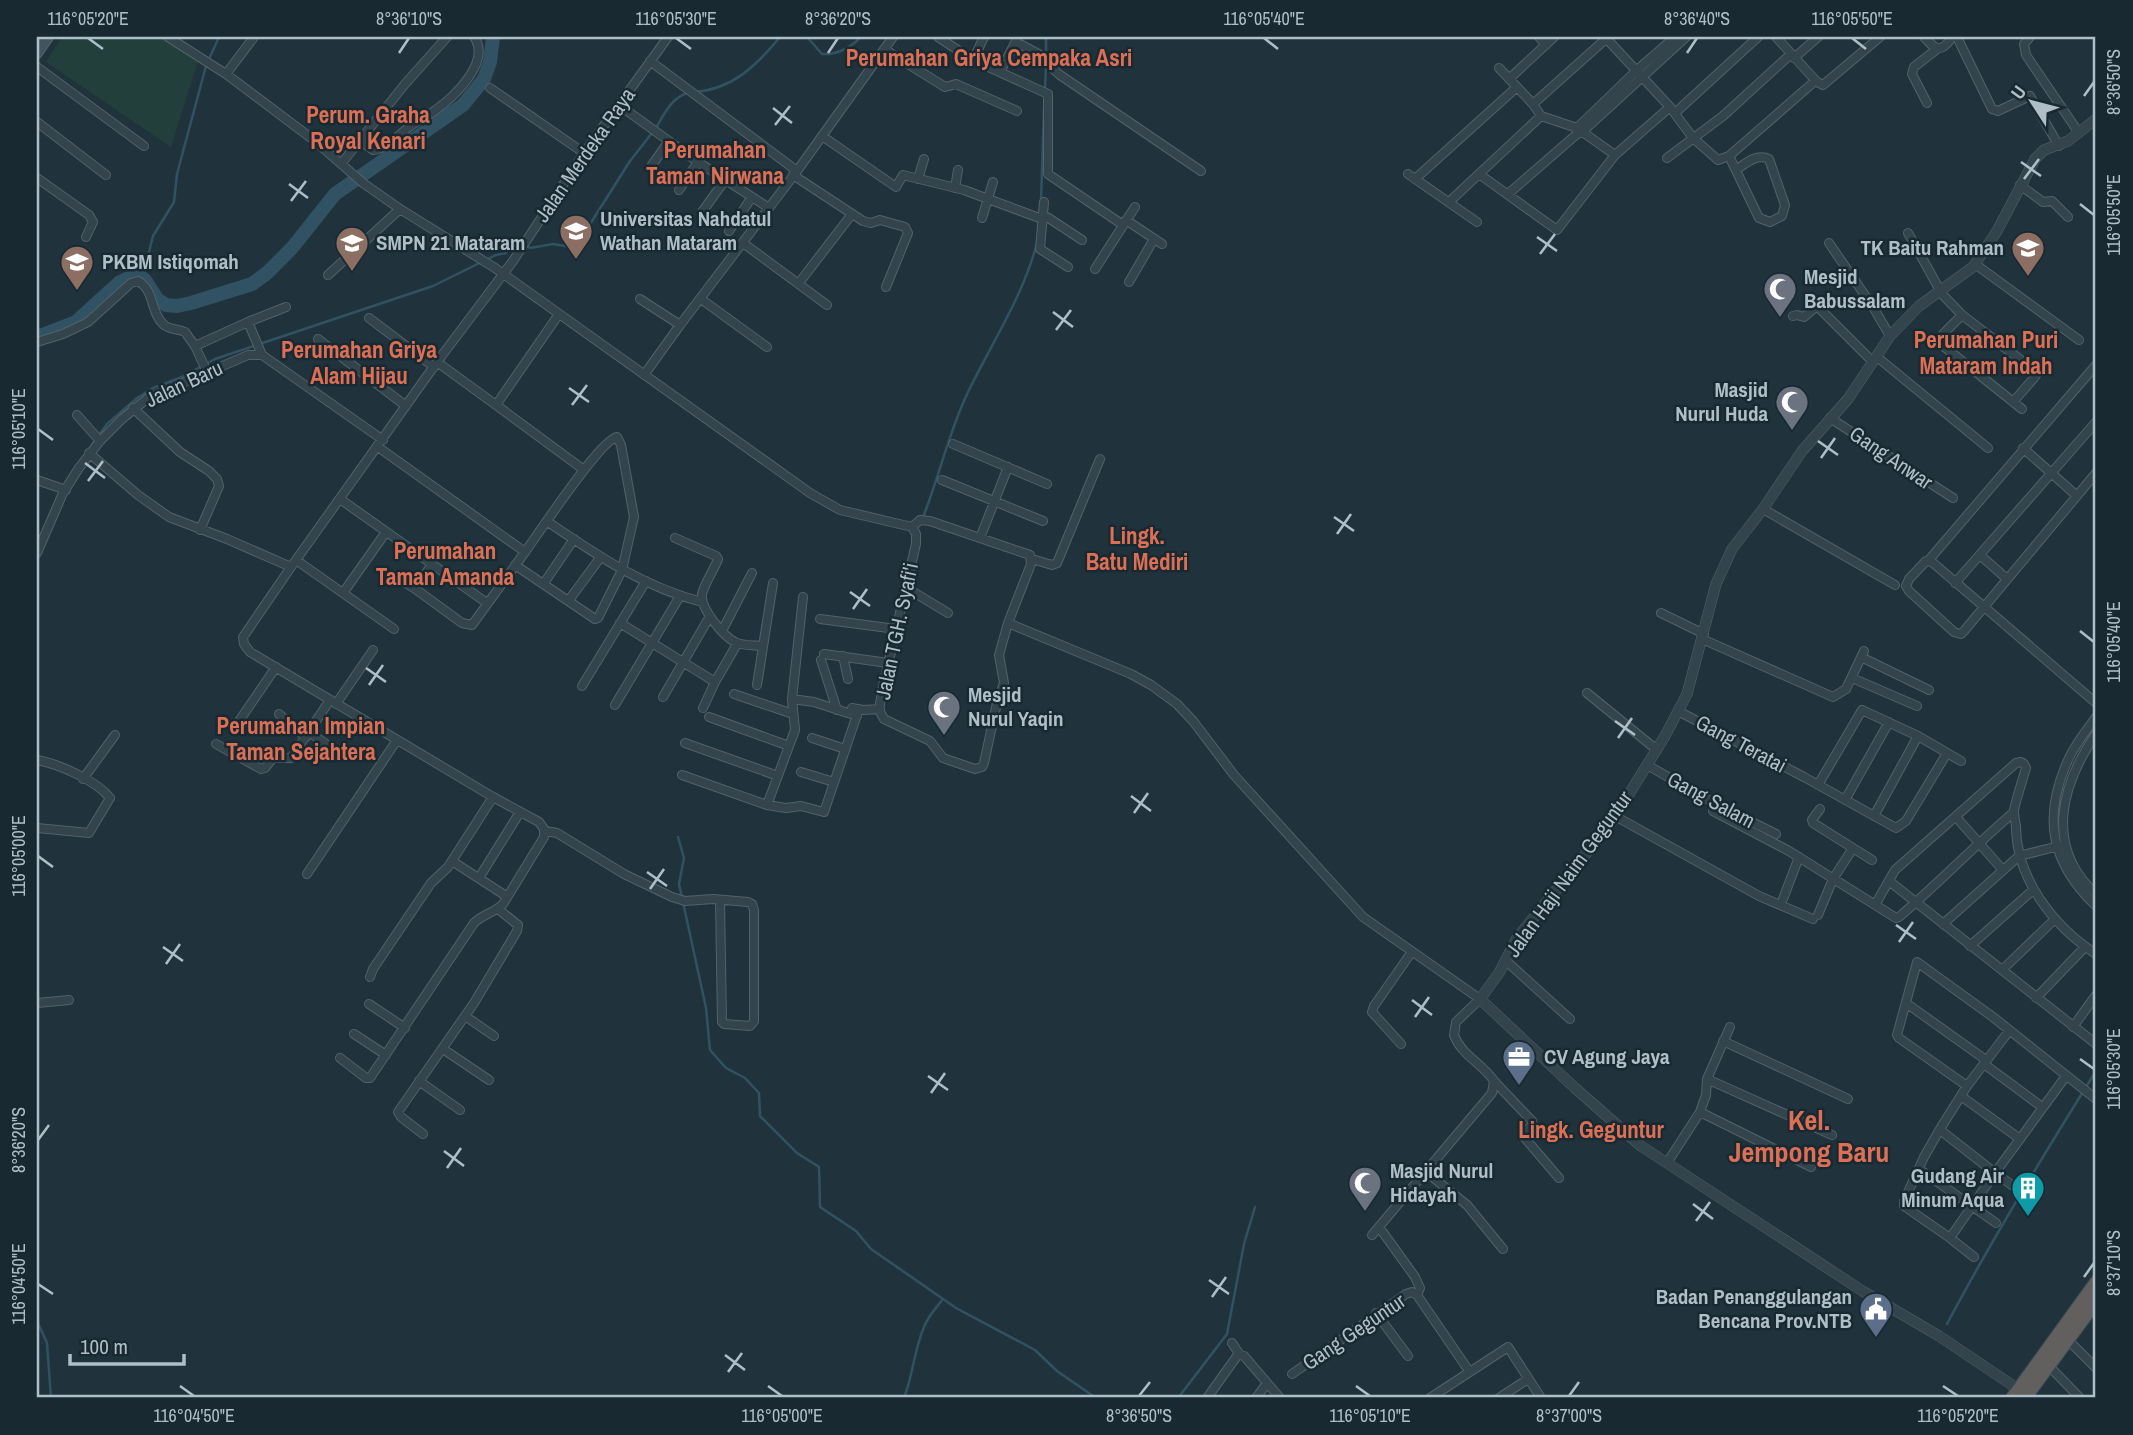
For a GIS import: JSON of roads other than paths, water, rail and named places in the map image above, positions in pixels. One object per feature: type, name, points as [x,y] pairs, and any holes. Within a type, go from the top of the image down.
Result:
[{"type":"highway","points":[[2018,1395],[2095,1286]]},
{"type":"highway","points":[[2018,1395],[2051,1368],[2096,1302]]},
{"type":"main road","points":[[37,53],[45,38]]},
{"type":"street","points":[[168,37],[226,74],[315,141],[363,183],[492,266],[824,502],[851,513],[912,527],[923,520],[1027,553],[1032,559],[1052,565],[1056,563],[1100,459]]},
{"type":"street","points":[[226,74],[254,37]]},
{"type":"street","points":[[343,166],[359,140],[447,37]]},
{"type":"street","points":[[359,140],[373,150],[380,149],[434,111],[477,65],[479,51],[474,37]]},
{"type":"street","name":"Jalan Merdeka Raya","points":[[276,667],[248,650],[243,637],[406,405],[513,261],[584,153],[668,37]]},
{"type":"street","points":[[645,375],[893,37]]},
{"type":"street","points":[[938,37],[973,60],[1048,94],[1048,174],[1158,241],[1129,282]]},
{"type":"street","points":[[973,60],[984,37]]},
{"type":"street","points":[[1539,37],[1546,45]]},
{"type":"street","points":[[1509,79],[1554,37]]},
{"type":"street","points":[[1533,104],[1606,37],[1672,110],[1693,138],[1720,161],[1815,80]]},
{"type":"street","points":[[1508,194],[1579,132],[1675,37]]},
{"type":"street","points":[[1639,73],[1686,37]]},
{"type":"street","points":[[1479,174],[1557,230],[1615,155],[1758,37]]},
{"type":"street","points":[[1776,37],[1821,85],[1880,37]]},
{"type":"street","points":[[1667,158],[1723,116],[1818,37]]},
{"type":"street","points":[[1924,37],[1934,46],[1946,46],[1955,37],[1992,109],[1999,111],[2030,96],[2059,146]]},
{"type":"street","points":[[2029,37],[2024,44],[2026,55],[2079,133]]},
{"type":"street","points":[[1000,72],[1017,39],[1044,57],[1060,75],[1201,172]]},
{"type":"street","points":[[1927,103],[1912,74],[1914,67],[1934,46]]},
{"type":"street","points":[[884,49],[945,87],[956,84],[1017,111]]},
{"type":"street","points":[[650,61],[852,215],[869,223],[890,222],[905,227],[908,233],[886,287]]},
{"type":"street","points":[[37,67],[144,146]]},
{"type":"street","points":[[1499,68],[1541,116],[1579,132],[1615,155]]},
{"type":"street","points":[[1476,222],[1412,176],[1517,87]]},
{"type":"street","points":[[490,88],[584,153]]},
{"type":"street","points":[[619,105],[698,162],[769,208]]},
{"type":"street","points":[[1449,202],[1541,116]]},
{"type":"street","name":"Jalan Haji Naim Geguntur","points":[[1475,996],[1499,973],[1517,938],[1593,846],[1647,765],[1687,694],[1701,634],[1727,557],[1802,451],[1848,398],[1890,336],[1919,306],[1968,272],[1975,264],[1997,232],[2020,185],[2040,154],[2044,150],[2059,146],[2096,119]]},
{"type":"street","points":[[37,122],[106,175]]},
{"type":"street","points":[[822,136],[895,187],[904,175],[955,188],[1042,219],[1047,217],[1082,240]]},
{"type":"street","points":[[652,165],[669,141]]},
{"type":"street","points":[[1729,156],[1759,218],[1768,222],[1781,218],[1785,207],[1769,159],[1762,156],[1736,170]]},
{"type":"street","points":[[918,179],[924,159]]},
{"type":"street","points":[[679,190],[698,162]]},
{"type":"street","points":[[955,188],[958,170]]},
{"type":"street","points":[[37,177],[89,215],[93,222],[86,237]]},
{"type":"street","points":[[702,212],[725,180]]},
{"type":"street","points":[[982,218],[993,182]]},
{"type":"street","points":[[2020,185],[2042,202],[2052,201],[2068,217]]},
{"type":"street","points":[[729,231],[752,197]]},
{"type":"street","points":[[1044,202],[1040,249],[1068,267]]},
{"type":"street","points":[[1095,269],[1135,207]]},
{"type":"street","points":[[328,275],[400,209]]},
{"type":"street","points":[[802,279],[852,215]]},
{"type":"street","points":[[1908,233],[1941,292],[1962,315],[2035,370],[2034,378],[2012,402]]},
{"type":"street","points":[[743,243],[827,305]]},
{"type":"street","points":[[1829,243],[1890,336]]},
{"type":"street","points":[[1975,264],[2079,340]]},
{"type":"street","points":[[37,342],[88,322],[131,282],[136,281],[143,283],[147,289],[162,323],[172,329],[186,332],[207,372]]},
{"type":"street","points":[[640,299],[680,325]]},
{"type":"street","points":[[701,299],[767,347]]},
{"type":"street","points":[[1793,316],[1804,317],[1818,306],[1875,359],[1988,449]]},
{"type":"street","points":[[195,346],[248,321],[286,307]]},
{"type":"street","points":[[496,405],[558,314]]},
{"type":"street","points":[[1962,315],[1943,334],[1942,345],[2022,409]]},
{"type":"street","points":[[369,318],[496,405],[584,470]]},
{"type":"street","points":[[248,321],[261,353],[467,513],[525,552]]},
{"type":"street","points":[[318,339],[406,405]]},
{"type":"street","name":"Jalan Baru","points":[[37,554],[64,489],[98,438],[148,398],[248,355],[261,353]]},
{"type":"street","points":[[2096,365],[1909,579],[1906,588],[1960,634],[2096,473]]},
{"type":"street","points":[[133,408],[180,452],[209,471],[219,482],[200,530]]},
{"type":"street","points":[[77,415],[98,438]]},
{"type":"street","name":"Gang Anwar","points":[[1830,418],[1953,498]]},
{"type":"street","points":[[1955,583],[2096,422]]},
{"type":"street","points":[[393,575],[465,624],[474,624],[487,603],[584,470],[609,440],[617,437],[635,511],[622,570],[597,619],[515,565]]},
{"type":"street","points":[[953,444],[1047,484]]},
{"type":"street","points":[[2023,448],[2077,496]]},
{"type":"street","points":[[89,453],[169,517],[293,564],[343,593],[394,629]]},
{"type":"street","points":[[979,538],[1008,467]]},
{"type":"street","points":[[37,480],[64,489]]},
{"type":"street","points":[[942,480],[1043,521]]},
{"type":"street","points":[[340,499],[487,603]]},
{"type":"street","points":[[1763,509],[1895,584]]},
{"type":"street","points":[[548,522],[622,570],[680,596],[702,602]]},
{"type":"street","name":"Jalan TGH. Syafi'i","points":[[912,527],[916,532],[916,540],[888,663],[880,709],[884,719],[926,739],[946,759],[975,769],[982,767],[1004,683],[999,655],[1008,623]]},
{"type":"street","points":[[343,593],[386,532]]},
{"type":"street","points":[[676,538],[718,559],[704,590],[702,602],[710,616],[737,644],[762,646]]},
{"type":"street","points":[[544,583],[574,539]]},
{"type":"street","points":[[1980,555],[2007,579]]},
{"type":"street","points":[[569,600],[600,558]]},
{"type":"street","points":[[1032,559],[1008,623],[1149,683],[1177,704],[1192,719],[1236,777],[1363,917],[1475,996],[1638,1143],[1864,1292],[1941,1337],[2018,1395]]},
{"type":"street","points":[[1927,561],[1932,562],[2096,703]]},
{"type":"street","points":[[414,588],[432,565]]},
{"type":"street","points":[[722,631],[752,573]]},
{"type":"street","points":[[582,686],[646,581]]},
{"type":"street","points":[[757,685],[773,583]]},
{"type":"street","points":[[905,587],[948,612]]},
{"type":"street","points":[[615,705],[680,596]]},
{"type":"street","points":[[767,805],[794,730],[792,699],[803,597]]},
{"type":"street","points":[[1661,613],[1833,697],[1846,689],[1863,654],[1929,690]]},
{"type":"street","points":[[663,697],[710,616]]},
{"type":"street","points":[[820,619],[896,629]]},
{"type":"street","points":[[620,623],[715,682]]},
{"type":"street","points":[[703,708],[737,644]]},
{"type":"street","points":[[216,744],[261,769],[273,758],[293,757],[373,650]]},
{"type":"street","points":[[837,710],[823,657],[843,656],[888,663]]},
{"type":"street","points":[[843,656],[848,679]]},
{"type":"street","points":[[237,724],[276,667],[541,824],[545,831],[544,837],[506,898],[498,909],[485,914],[474,923],[369,1079],[340,1058]]},
{"type":"street","points":[[1852,678],[1917,706]]},
{"type":"street","points":[[734,694],[793,714]]},
{"type":"street","points":[[1587,694],[1654,749]]},
{"type":"street","points":[[792,699],[814,702],[837,710],[880,709]]},
{"type":"street","points":[[1818,785],[1862,710],[1918,736],[1961,761]]},
{"type":"street","points":[[682,775],[767,805],[786,808],[801,806],[824,812],[856,711]]},
{"type":"street","name":"Gang Teratai","points":[[1678,711],[1896,828],[1906,821],[1947,753]]},
{"type":"street","points":[[279,714],[340,754]]},
{"type":"street","points":[[2096,717],[2070,757],[2055,803],[2053,828],[2069,875],[2096,906]]},
{"type":"street","points":[[709,718],[789,746]]},
{"type":"street","points":[[1845,800],[1889,722]]},
{"type":"street","points":[[2096,734],[2080,759],[2069,787],[2064,805],[2060,846],[2075,870],[2096,894]]},
{"type":"street","points":[[83,779],[115,735]]},
{"type":"street","points":[[1874,816],[1918,736]]},
{"type":"street","points":[[812,738],[845,749]]},
{"type":"street","points":[[307,874],[397,740]]},
{"type":"street","points":[[685,743],[778,776]]},
{"type":"street","points":[[37,760],[66,768],[110,798],[92,832],[88,834],[37,828]]},
{"type":"street","points":[[1875,905],[1895,870],[2016,763],[2021,762],[2026,768],[2014,812],[2019,856],[2033,890],[2055,919],[2096,954]]},
{"type":"street","name":"Gang Salam","points":[[1647,765],[1776,834]]},
{"type":"street","points":[[801,772],[834,782]]},
{"type":"street","points":[[370,977],[431,883],[448,867],[493,797]]},
{"type":"street","points":[[1820,809],[1812,820],[1813,823],[1872,860]]},
{"type":"street","points":[[1713,811],[1799,857],[1892,916],[1899,917],[2014,812]]},
{"type":"street","points":[[479,878],[520,812]]},
{"type":"street","points":[[1615,816],[1761,897],[1816,917],[1833,879],[1853,848]]},
{"type":"street","points":[[1956,817],[2002,869]]},
{"type":"street","points":[[545,831],[557,833],[624,874],[672,897],[685,901],[720,900],[748,902],[753,906],[754,1021],[750,1026],[722,1022],[720,900]]},
{"type":"street","points":[[1943,924],[2019,856],[2060,846]]},
{"type":"street","points":[[1783,899],[1799,857]]},
{"type":"street","points":[[452,861],[506,898]]},
{"type":"street","points":[[1889,881],[2096,1044]]},
{"type":"street","points":[[1970,946],[2033,890]]},
{"type":"street","points":[[423,1134],[398,1112],[465,1016],[518,928],[518,925],[498,909]]},
{"type":"street","points":[[2002,970],[2055,919]]},
{"type":"street","points":[[2036,998],[2085,947]]},
{"type":"street","points":[[1401,1044],[1372,1012],[1411,953]]},
{"type":"street","points":[[1505,960],[1570,1020]]},
{"type":"street","points":[[1967,1086],[1899,1038],[1897,1033],[1915,965],[1919,962],[2094,1097]]},
{"type":"street","points":[[2073,1027],[2096,995]]},
{"type":"street","points":[[1475,996],[1456,1022],[1454,1035],[1460,1048],[1487,1072],[1532,1121],[1533,1124],[1524,1133],[1524,1138],[1559,1178]]},
{"type":"street","points":[[37,1003],[69,1000]]},
{"type":"street","points":[[369,1003],[405,1028]]},
{"type":"street","points":[[1906,1003],[2042,1107]]},
{"type":"street","points":[[465,1016],[494,1036]]},
{"type":"street","points":[[1667,1163],[1700,1112],[1706,1095],[1707,1079],[1730,1027]]},
{"type":"street","points":[[1974,1257],[1905,1206],[1904,1201],[1940,1129],[1967,1086],[2009,1031]]},
{"type":"street","points":[[354,1034],[386,1055]]},
{"type":"street","points":[[1723,1041],[1848,1099]]},
{"type":"street","points":[[443,1049],[489,1080]]},
{"type":"street","points":[[1950,1238],[2066,1076]]},
{"type":"street","points":[[1707,1079],[1832,1135]]},
{"type":"street","points":[[419,1081],[460,1110]]},
{"type":"street","points":[[1372,1235],[1492,1093],[1494,1081]]},
{"type":"street","points":[[1961,1096],[2020,1139]]},
{"type":"street","points":[[1700,1112],[1811,1167]]},
{"type":"street","points":[[1940,1129],[2016,1188]]},
{"type":"street","points":[[1919,1169],[1996,1223]]},
{"type":"street","points":[[1425,1171],[1467,1205],[1503,1249]]},
{"type":"street","points":[[1379,1227],[1415,1277],[1420,1288],[1418,1295],[1469,1371]]},
{"type":"street","name":"Gang Geguntur","points":[[1292,1374],[1407,1293],[1418,1295]]},
{"type":"street","points":[[1376,1314],[1408,1356]]},
{"type":"street","points":[[2071,1342],[2096,1368]]},
{"type":"street","points":[[1232,1343],[1280,1398]]},
{"type":"street","points":[[1430,1398],[1506,1348],[1510,1349],[1541,1398]]},
{"type":"street","points":[[1207,1398],[1237,1356],[1242,1356]]},
{"type":"street","points":[[2051,1368],[2080,1398]]},
{"type":"street","points":[[1499,1398],[1528,1379]]},
{"type":"street","points":[[1256,1398],[1267,1383]]},
{"type":"waterway","points":[[209,59],[219,37]]},
{"type":"waterway","points":[[37,337],[76,322],[120,282],[137,274],[145,280],[157,299],[166,305],[177,306],[252,284],[292,248],[335,194],[463,105],[484,79],[490,62],[493,37]]},
{"type":"waterway","points":[[695,92],[733,81],[753,66],[780,37]]},
{"type":"waterway","points":[[807,37],[822,54],[843,50],[861,37]]},
{"type":"waterway","points":[[1046,37],[1046,54]]},
{"type":"waterway","points":[[1045,89],[1046,65]]},
{"type":"waterway","points":[[137,274],[148,256],[153,236],[174,202],[177,174],[206,66]]},
{"type":"waterway","points":[[656,128],[673,102],[688,93]]},
{"type":"waterway","points":[[1041,201],[1044,107]]},
{"type":"waterway","points":[[527,246],[530,248],[553,244],[571,247],[580,240],[630,161],[652,133]]},
{"type":"waterway","points":[[78,464],[107,424],[153,388],[182,377],[215,359],[433,286],[496,255],[506,253],[517,240],[521,242]]},
{"type":"waterway","points":[[923,517],[962,405],[1016,300],[1037,243]]},
{"type":"waterway","points":[[678,837],[684,858],[679,884],[706,1008],[710,1050],[726,1068],[745,1078],[759,1093],[760,1116],[797,1153],[819,1167],[820,1207],[856,1231],[871,1249],[956,1308],[1035,1350],[1057,1371],[1096,1398]]},
{"type":"waterway","points":[[1947,1324],[2019,1196],[2096,1071]]},
{"type":"waterway","points":[[1178,1398],[1227,1334],[1244,1244],[1255,1207]]},
{"type":"waterway","points":[[904,1398],[924,1327],[943,1299]]},
{"type":"waterway","points":[[37,1321],[47,1343],[51,1398]]},
{"type":"place","name":"Universitas Nahdatul Wathan Mataram","points":[[576,261]]},
{"type":"place","name":"SMPN 21 Mataram","points":[[352,273]]},
{"type":"place","name":"TK Baitu Rahman","points":[[2028,278]]},
{"type":"place","name":"PKBM Istiqomah","points":[[77,292]]},
{"type":"place","name":"Mesjid Babussalam","points":[[1780,319]]},
{"type":"place","name":"Masjid Nurul Huda","points":[[1792,432]]},
{"type":"place","name":"Mesjid Nurul Yaqin","points":[[944,737]]},
{"type":"place","name":"CV Agung Jaya","points":[[1519,1087]]},
{"type":"place","name":"Masjid Nurul Hidayah","points":[[1365,1213]]},
{"type":"place","name":"Gudang Air Minum Aqua","points":[[2028,1218]]},
{"type":"place","name":"Badan Penanggulangan Bencana Prov.NTB","points":[[1876,1339]]},
{"type":"district","name":"Perumahan Griya Cempaka Asri","points":[[989,58]]},
{"type":"district","name":"Perum. Graha Royal Kenari","points":[[368,128]]},
{"type":"district","name":"Perumahan Taman Nirwana","points":[[715,163]]},
{"type":"district","name":"Perumahan Puri Mataram Indah","points":[[1986,353]]},
{"type":"district","name":"Perumahan Griya Alam Hijau","points":[[359,363]]},
{"type":"district","name":"Lingk. Batu Mediri","points":[[1137,549]]},
{"type":"district","name":"Perumahan Taman Amanda","points":[[445,564]]},
{"type":"district","name":"Perumahan Impian Taman Sejahtera","points":[[301,739]]},
{"type":"district","name":"Lingk. Geguntur","points":[[1591,1130]]},
{"type":"district","name":"Kel. Jempong Baru","points":[[1809,1136]]}]
